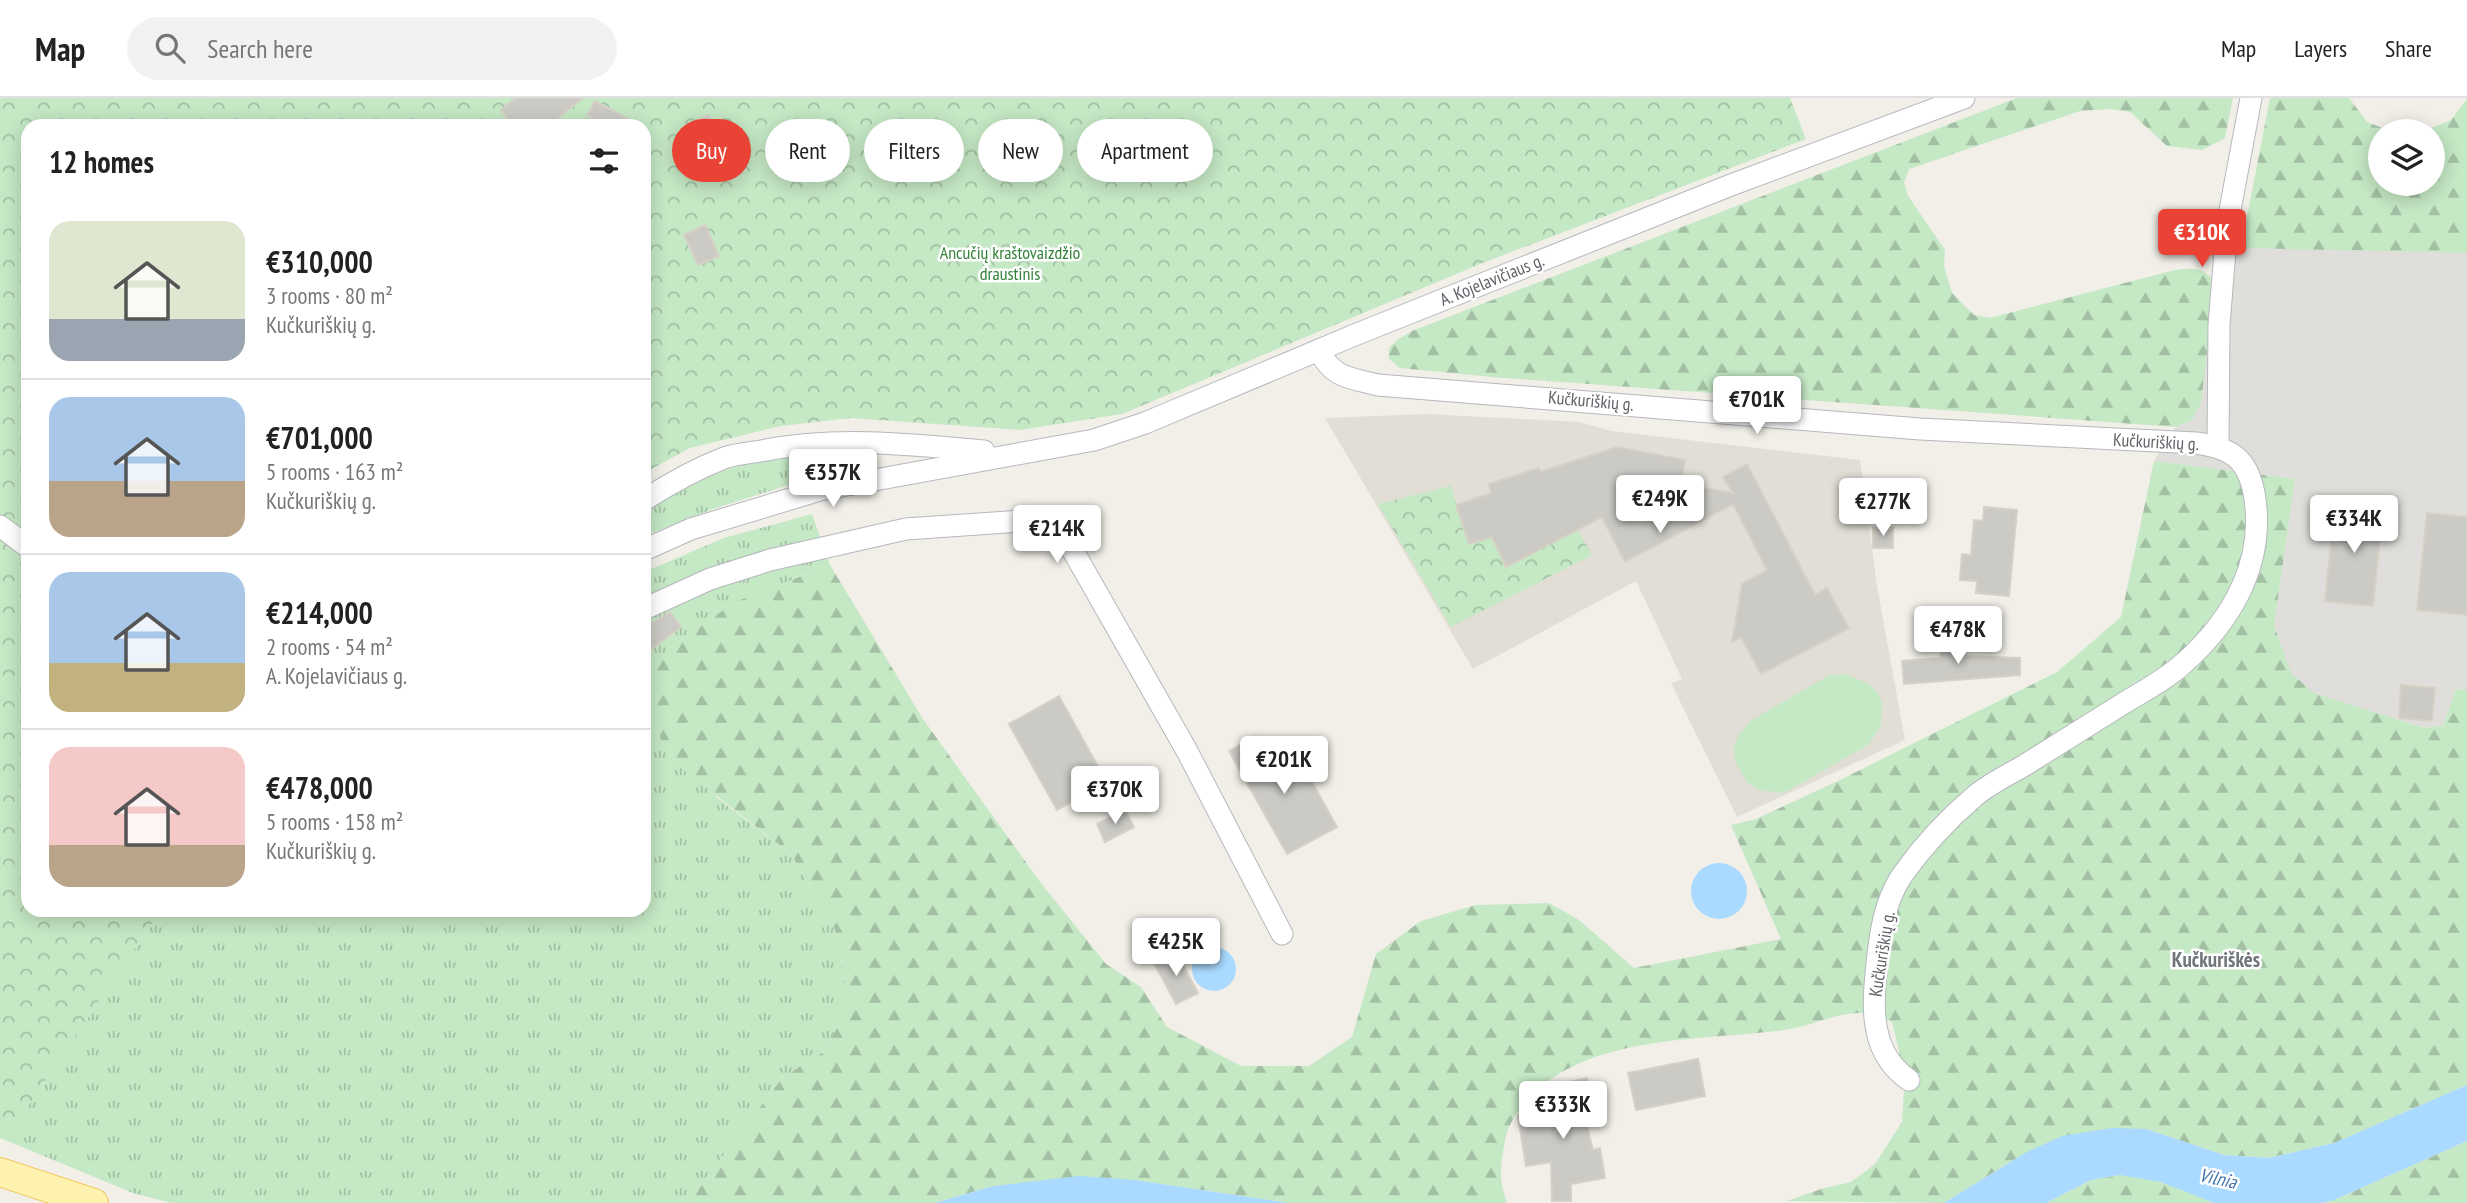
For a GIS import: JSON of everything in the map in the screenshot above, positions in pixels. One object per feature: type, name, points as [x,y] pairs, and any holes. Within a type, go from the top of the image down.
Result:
[{"type":"main road","points":[[0,1172],[94,1203]]},
{"type":"street","name":"A. Kojelavičiaus g.","points":[[651,547],[691,529],[820,490],[1094,440],[1145,423],[1319,350],[1731,185],[1964,98]]},
{"type":"street","points":[[2218,446],[2218,325],[2227,226],[2251,98]]},
{"type":"street","name":"Kučkuriškių g.","points":[[1319,350],[1325,363],[1334,372],[1358,380],[1400,387],[1920,429],[2196,443],[2218,446],[2240,458],[2252,484],[2258,515],[2258,538],[2239,594],[2210,637],[2184,663],[2143,691],[1976,795],[1935,835],[1902,876],[1886,912],[1873,1006],[1876,1031],[1883,1053],[1896,1072],[1909,1080]]},
{"type":"street","name":"A. Kojelavičiaus g.","points":[[651,495],[673,481],[726,458],[778,447],[840,442],[905,444],[1018,454]]},
{"type":"street","points":[[651,606],[710,579],[746,568],[906,529],[1035,520],[1056,521],[1186,751],[1282,934]]},
{"type":"street","points":[[0,526],[21,542]]},
{"type":"shaded area","points":[[2219,247],[2467,253],[2467,690],[2456,689],[2443,726],[2424,728],[2314,693],[2290,673],[2274,626],[2295,479],[2154,461],[2176,427],[2192,420]]},
{"type":"shaded area","points":[[1426,414],[1580,422],[1611,431],[1860,460],[1877,586],[1905,740],[1737,817],[1671,683],[1682,679],[1636,581],[1473,669],[1325,418]]},
{"type":"green space","name":"Ancučių kraštovaizdžio draustinis","points":[[0,98],[1790,98],[1806,139],[1480,264],[1122,414],[1020,430],[850,418],[781,426],[690,448],[651,469],[651,119],[21,119],[21,917],[156,917],[5,1140],[0,1138]]},
{"type":"green space","points":[[2017,98],[2233,98],[2225,138],[2202,150],[2167,146],[2130,112],[2110,109],[2080,111],[1909,169],[1904,183],[1908,196],[1945,250],[1944,266],[1952,293],[1974,315],[1990,318],[2175,270],[2197,270],[2211,277],[2215,282],[2201,403],[2192,420],[2176,427],[1492,377],[1400,368],[1389,359],[1389,348],[1412,331]]},
{"type":"green space","points":[[2270,98],[2349,98],[2368,122],[2368,196],[2445,196],[2445,122],[2451,120],[2467,99],[2467,253],[2241,248]]},
{"type":"green space","points":[[797,453],[874,454],[876,462],[869,468],[804,480],[713,509],[651,533],[651,507],[677,491],[714,474]]},
{"type":"green space","points":[[2154,461],[2295,479],[2274,626],[2291,673],[2314,693],[2424,728],[2443,726],[2456,689],[2467,690],[2467,1085],[2334,1143],[2269,1158],[2224,1155],[2146,1129],[2025,1153],[1944,1203],[1787,1201],[1851,1182],[1875,1164],[1902,1122],[1905,1076],[1892,1022],[1864,1013],[1838,1016],[1784,1030],[1650,1044],[1584,1061],[1556,1076],[1531,1096],[1513,1119],[1505,1138],[1501,1175],[1507,1203],[1288,1203],[1135,1180],[993,1186],[935,1203],[687,1203],[783,1077],[822,1053],[839,1025],[844,982],[835,930],[791,854],[667,757],[651,710],[651,676],[662,661],[692,632],[735,602],[830,565],[923,719],[1040,882],[1106,964],[1141,987],[1167,1027],[1241,1066],[1309,1066],[1352,1037],[1376,954],[1421,921],[1476,905],[1549,903],[1579,920],[1634,968],[1781,939],[1731,825],[1756,819],[1838,781],[2057,672],[2121,617]]},
{"type":"green space","points":[[1451,486],[1469,543],[1492,537],[1506,566],[1578,530],[1592,555],[1451,627],[1378,504]]},
{"type":"green space","points":[[812,514],[830,565],[793,579],[716,797],[791,854],[835,930],[844,982],[839,1025],[821,1054],[783,1077],[687,1203],[171,1203],[133,1193],[5,1140],[156,917],[651,917],[651,569],[724,538]]},
{"type":"green space","points":[[1845,674],[1869,684],[1882,702],[1881,726],[1868,745],[1784,793],[1758,790],[1747,782],[1735,761],[1734,749],[1737,738],[1750,721],[1828,676]]},
{"type":"green space","points":[[2467,1141],[2467,1203],[2322,1203],[2334,1200]]},
{"type":"green space","points":[[2119,1175],[2161,1182],[2214,1203],[2046,1203],[2091,1180]]},
{"type":"water","points":[[1714,863],[1724,863],[1739,871],[1745,880],[1745,902],[1739,911],[1724,919],[1714,919],[1696,907],[1691,896],[1691,886],[1703,868]]},
{"type":"water","points":[[1214,947],[1223,948],[1230,953],[1235,960],[1235,978],[1230,985],[1223,990],[1214,991],[1205,990],[1198,985],[1193,978],[1192,969],[1193,960],[1198,953],[1205,948]]},
{"type":"water","name":"Vilnia","points":[[2467,1085],[2467,1141],[2322,1203],[2214,1203],[2161,1182],[2119,1175],[2091,1180],[2046,1203],[1944,1203],[2025,1153],[2062,1136],[2112,1128],[2146,1129],[2224,1155],[2269,1158],[2334,1143]]},
{"type":"water","points":[[1080,1176],[1135,1180],[1288,1203],[935,1203],[993,1186]]},
{"type":"building","points":[[515,98],[583,98],[557,119],[508,119],[501,110]]},
{"type":"building","points":[[595,101],[628,119],[594,119],[587,115]]},
{"type":"building","points":[[705,225],[719,256],[698,265],[684,235]]},
{"type":"building","points":[[1617,447],[1685,460],[1681,484],[1733,493],[1723,477],[1747,464],[1815,595],[1827,588],[1849,628],[1761,674],[1741,637],[1732,642],[1742,584],[1767,570],[1733,504],[1625,562],[1602,517],[1506,567],[1492,537],[1469,544],[1456,505],[1491,493],[1489,484],[1539,468],[1540,472]]},
{"type":"building","points":[[2335,504],[2383,508],[2373,606],[2325,601]]},
{"type":"building","points":[[1984,507],[2017,510],[2009,596],[1976,593],[1977,581],[1960,580],[1962,554],[1971,555],[1974,520],[1983,521]]},
{"type":"building","points":[[2427,513],[2467,517],[2467,615],[2417,610]]},
{"type":"building","points":[[1873,528],[1893,528],[1893,548],[1873,548]]},
{"type":"building","points":[[670,612],[681,627],[651,649],[651,624]]},
{"type":"building","points":[[1963,640],[1965,656],[2020,658],[2020,675],[1904,684],[1902,661],[1941,658],[1940,642]]},
{"type":"building","points":[[2401,685],[2435,688],[2432,721],[2399,718]]},
{"type":"building","points":[[1059,696],[1107,783],[1057,810],[1009,724]]},
{"type":"building","points":[[1256,736],[1274,768],[1297,755],[1337,827],[1287,854],[1229,751]]},
{"type":"building","points":[[1125,810],[1134,827],[1105,842],[1097,824]]},
{"type":"building","points":[[1176,952],[1198,993],[1176,1004],[1154,963]]},
{"type":"building","points":[[1698,1059],[1705,1096],[1636,1110],[1628,1073]]},
{"type":"building","points":[[1587,1078],[1591,1094],[1580,1097],[1593,1150],[1600,1148],[1605,1178],[1571,1184],[1571,1201],[1552,1201],[1551,1162],[1526,1166],[1518,1116],[1560,1109],[1555,1085]]},
{"type":"district","name":"Kučkuriškės","points":[[2216,960]]}]
